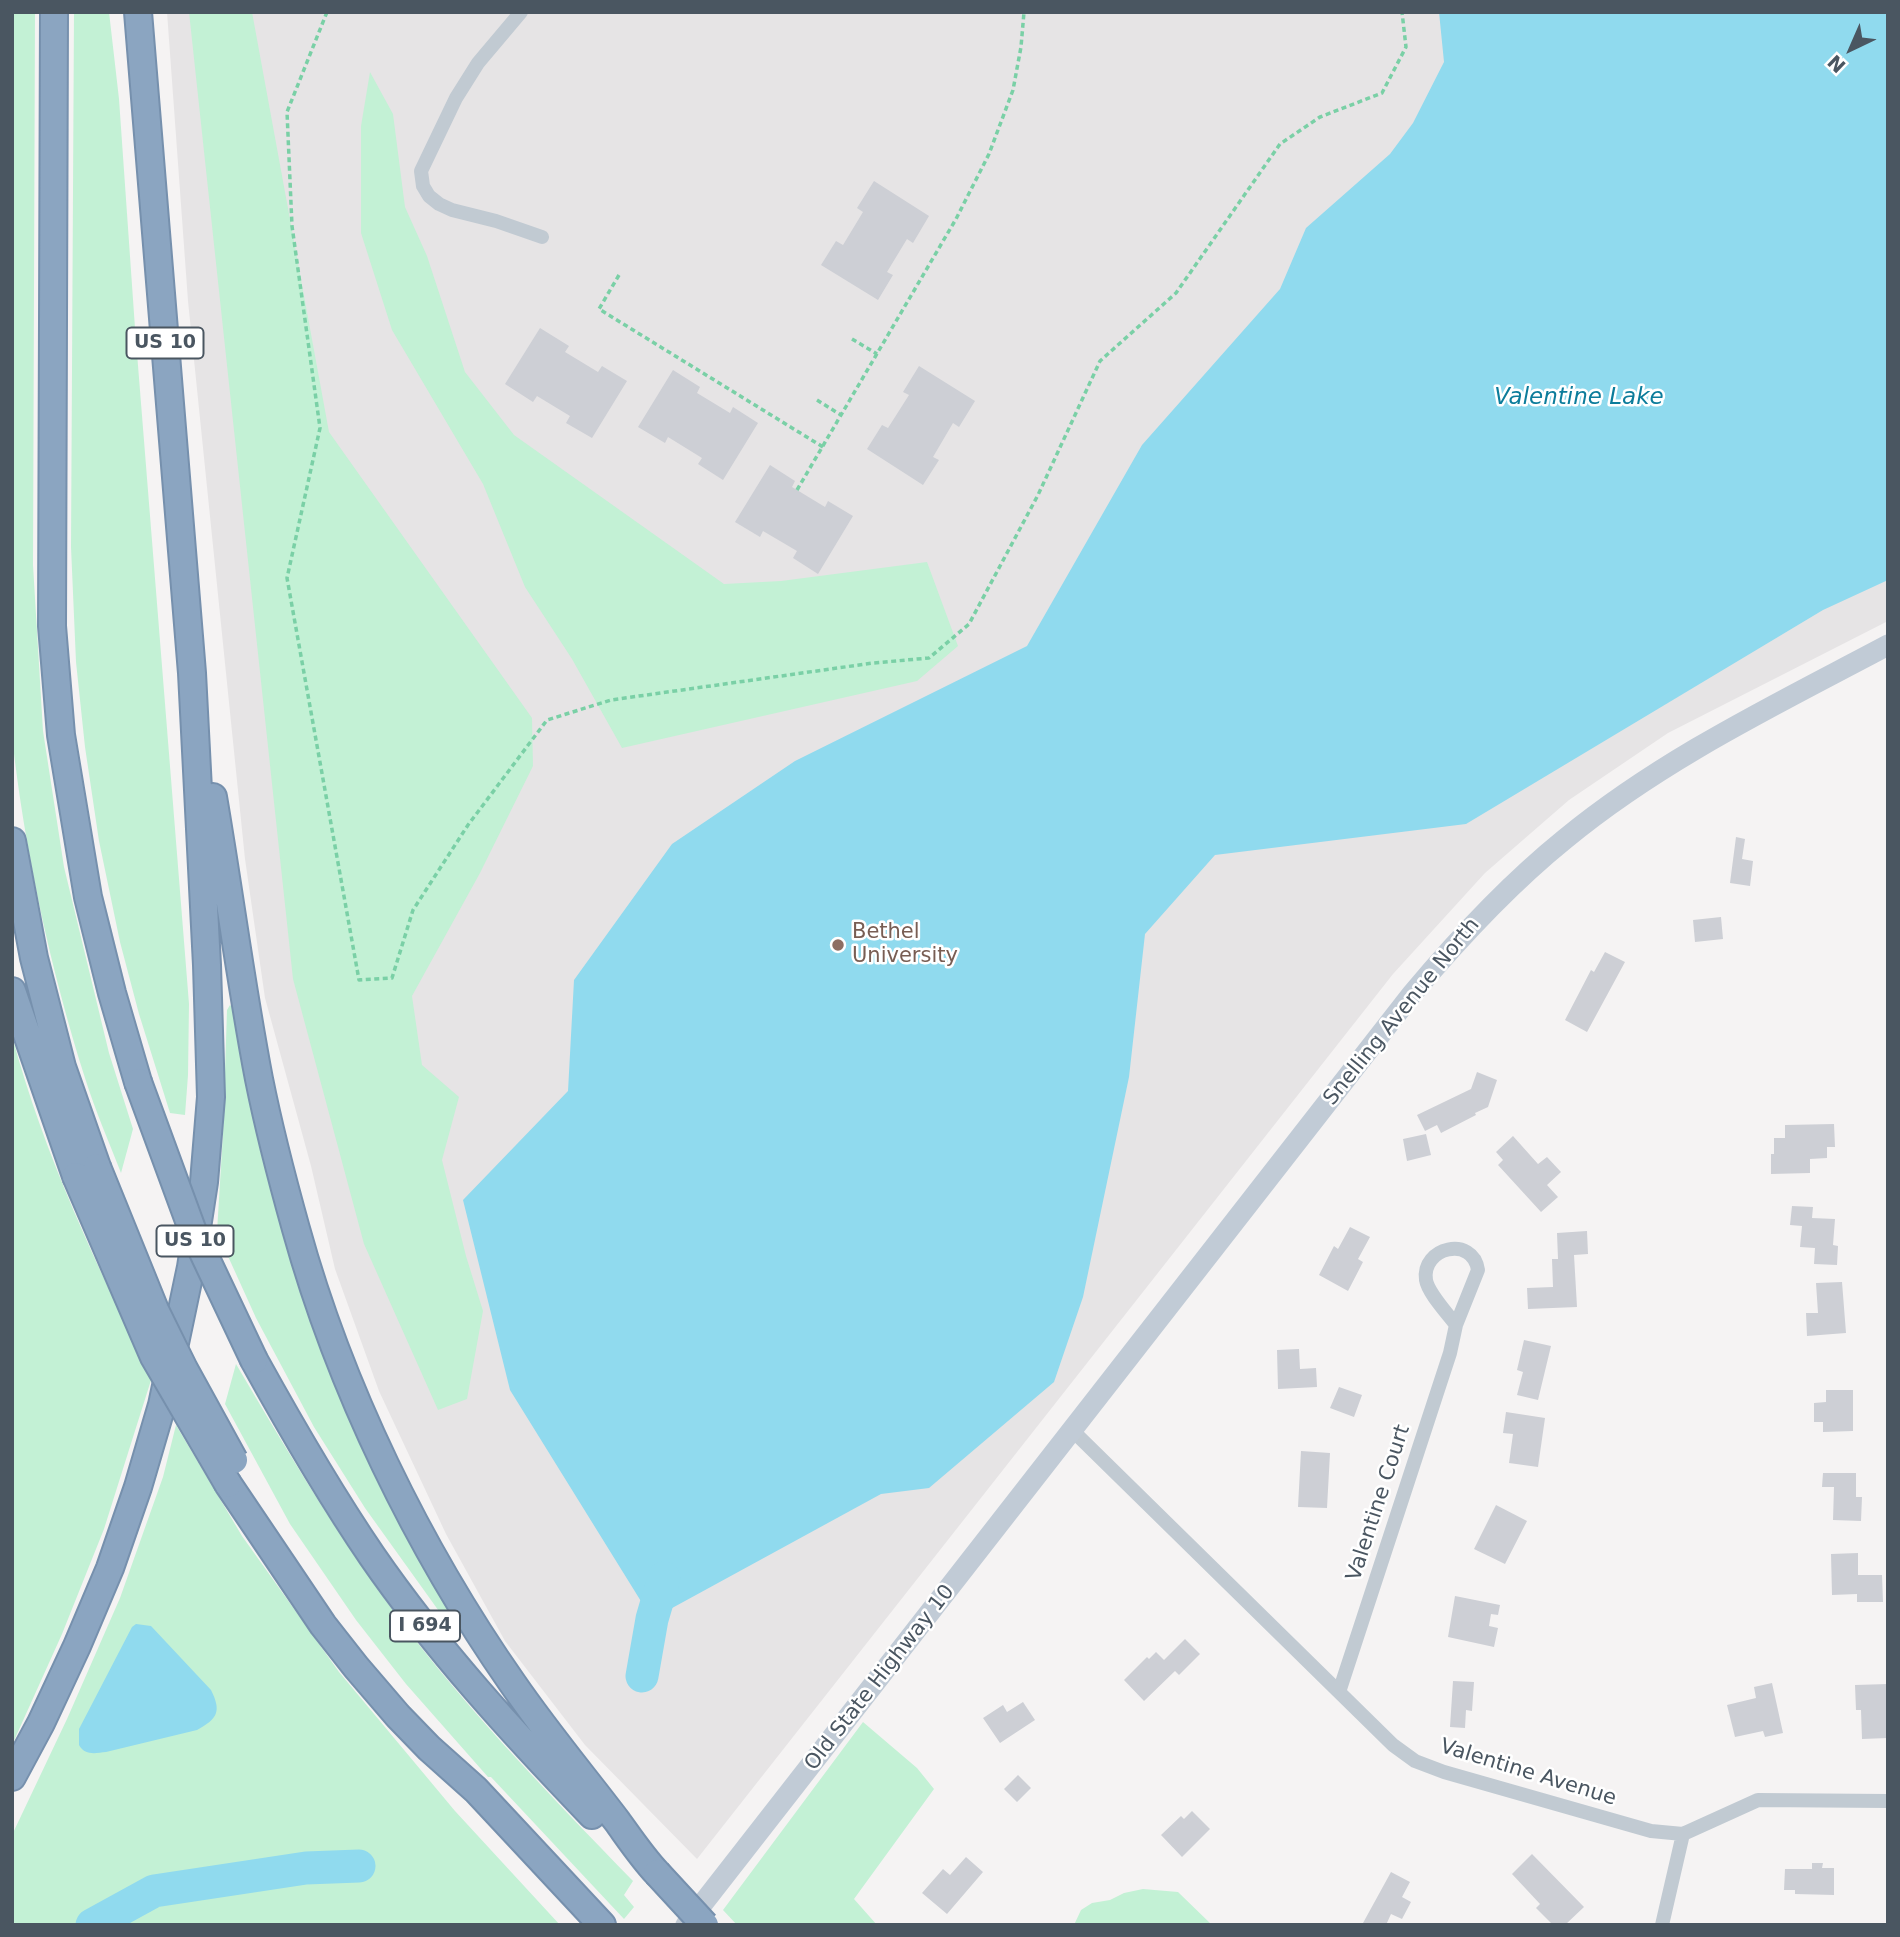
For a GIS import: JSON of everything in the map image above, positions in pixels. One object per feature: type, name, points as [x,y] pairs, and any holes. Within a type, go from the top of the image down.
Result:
[{"type":"highway","name":"I 694","points":[[54,12],[52,626],[61,735],[88,897],[138,1082],[192,1229],[254,1360],[324,1481],[373,1557],[426,1628],[545,1766],[605,1828],[649,1865],[705,1925]]},
{"type":"highway","name":"US 10","points":[[12,1777],[78,1646],[110,1568],[162,1405],[191,1266],[204,1182],[211,1097],[192,673],[138,12]]},
{"type":"highway","points":[[192,673],[259,1078],[297,1231],[334,1343],[370,1431],[395,1483],[468,1615],[554,1742],[649,1865]]},
{"type":"highway","points":[[12,841],[34,958],[86,1172]]},
{"type":"highway","points":[[12,991],[86,1172],[155,1357],[235,1480],[323,1625],[398,1716],[459,1774],[600,1922]]},
{"type":"street","points":[[521,12],[478,63],[456,98],[421,171],[423,186],[429,196],[439,204],[542,237]]},
{"type":"street","name":"Snelling Avenue North","points":[[1072,1430],[1412,994],[1482,915],[1565,838],[1673,762],[1887,649]]},
{"type":"street","name":"Valentine Court","points":[[1339,1692],[1457,1325],[1478,1270],[1472,1256],[1453,1248],[1438,1253],[1431,1262],[1426,1278],[1430,1289],[1457,1325]]},
{"type":"street","name":"Valentine Avenue","points":[[1072,1430],[1393,1745],[1415,1761],[1444,1772],[1651,1831],[1684,1834]]},
{"type":"street","name":"Old State Highway 10","points":[[686,1925],[1072,1430]]},
{"type":"street","points":[[1662,1925],[1684,1834],[1758,1800],[1888,1801]]},
{"type":"path","points":[[327,12],[287,112],[292,226],[320,428],[286,578],[359,981],[392,978],[413,910],[468,825],[547,720],[611,699],[873,663],[929,658],[969,624],[1038,495],[1100,361],[1175,293],[1280,144],[1320,117],[1382,93],[1406,47],[1402,12]]},
{"type":"path","points":[[797,490],[956,219],[989,154],[1013,90],[1024,12]]},
{"type":"path","points":[[620,275],[599,309],[823,447]]},
{"type":"path","points":[[852,340],[877,354]]},
{"type":"path","points":[[817,400],[841,415]]},
{"type":"shaded area","name":"Bethel University","points":[[167,12],[1888,12],[1888,621],[1668,733],[1569,800],[1485,873],[1393,974],[697,1859],[585,1745],[505,1641],[446,1534],[379,1391],[335,1269],[311,1166],[265,998],[245,859],[188,301]]},
{"type":"green space","points":[[12,12],[35,12],[33,565],[43,731],[64,867],[109,1053],[133,1129],[121,1173],[85,1078],[50,952],[24,823],[12,737]]},
{"type":"green space","points":[[74,12],[109,12],[119,99],[189,1004],[185,1115],[170,1113],[120,942],[99,841],[76,662],[71,547]]},
{"type":"green space","points":[[189,12],[252,12],[329,432],[532,718],[533,766],[480,873],[412,996],[422,1065],[459,1097],[442,1160],[483,1311],[467,1399],[438,1410],[364,1244],[293,979]]},
{"type":"green space","points":[[370,72],[393,114],[405,207],[427,256],[465,372],[514,435],[724,584],[781,581],[927,562],[958,646],[917,681],[622,748],[572,659],[525,587],[483,484],[392,330],[361,233],[361,126]]},
{"type":"green space","points":[[230,1005],[233,1008],[271,1188],[376,1475],[453,1616],[446,1621],[365,1508],[314,1427],[256,1318],[217,1232],[227,1010]]},
{"type":"green space","points":[[12,1036],[40,1124],[73,1210],[152,1377],[104,1529],[62,1634],[12,1745]]},
{"type":"green space","points":[[236,1364],[324,1509],[409,1632],[470,1707],[633,1881],[624,1895],[634,1907],[624,1919],[491,1777],[488,1777],[406,1684],[356,1620],[290,1524],[225,1404]]},
{"type":"green space","points":[[176,1425],[242,1536],[339,1672],[455,1811],[560,1925],[12,1925],[12,1835],[120,1598],[163,1477]]},
{"type":"green space","points":[[863,1722],[917,1768],[934,1789],[854,1899],[877,1925],[737,1925],[723,1910]]},
{"type":"green space","points":[[1143,1889],[1178,1892],[1212,1925],[1074,1925],[1081,1910],[1092,1903]]},
{"type":"water","name":"Valentine Lake","points":[[1439,12],[1888,12],[1888,580],[1823,610],[1466,824],[1215,855],[1145,934],[1129,1077],[1083,1297],[1054,1382],[929,1488],[881,1494],[652,1619],[510,1390],[463,1200],[568,1091],[574,980],[672,844],[795,761],[1027,646],[1142,445],[1280,289],[1306,228],[1390,154],[1413,123],[1444,62]]},
{"type":"water","points":[[136,1624],[151,1626],[211,1690],[216,1714],[197,1730],[106,1752],[88,1752],[79,1745],[79,1729]]},
{"type":"building","points":[[874,181],[929,216],[913,243],[907,239],[887,272],[893,275],[878,300],[821,265],[836,241],[843,245],[863,212],[857,208]]},
{"type":"building","points":[[540,328],[569,346],[565,352],[598,372],[602,366],[627,381],[592,438],[566,423],[570,416],[537,396],[533,402],[505,384]]},
{"type":"building","points":[[919,366],[975,401],[959,427],[953,423],[933,457],[939,460],[923,485],[867,449],[882,425],[888,428],[909,395],[903,392]]},
{"type":"building","points":[[673,370],[700,387],[697,393],[730,413],[733,407],[758,423],[723,480],[698,464],[702,458],[668,437],[665,443],[638,427]]},
{"type":"building","points":[[770,465],[795,481],[792,487],[825,507],[828,501],[853,516],[818,574],[793,558],[797,551],[763,531],[760,537],[735,522]]},
{"type":"building","points":[[1736,837],[1745,839],[1742,859],[1753,861],[1750,886],[1730,883]]},
{"type":"building","points":[[1721,917],[1723,939],[1695,942],[1693,920]]},
{"type":"building","points":[[1605,952],[1625,962],[1587,1032],[1565,1020],[1591,970],[1594,972]]},
{"type":"building","points":[[1477,1072],[1497,1080],[1488,1107],[1441,1133],[1437,1125],[1425,1131],[1417,1115],[1471,1089]]},
{"type":"building","points":[[1834,1124],[1835,1147],[1827,1147],[1827,1158],[1810,1159],[1810,1173],[1771,1174],[1774,1138],[1785,1138],[1785,1125]]},
{"type":"building","points":[[1426,1134],[1431,1155],[1407,1161],[1403,1139]]},
{"type":"building","points":[[1513,1136],[1538,1164],[1547,1157],[1561,1172],[1547,1185],[1558,1197],[1541,1212],[1498,1165],[1503,1160],[1496,1152]]},
{"type":"building","points":[[1792,1206],[1813,1207],[1812,1218],[1835,1219],[1833,1245],[1838,1246],[1837,1265],[1814,1264],[1815,1248],[1800,1247],[1802,1226],[1790,1225]]},
{"type":"building","points":[[1350,1227],[1370,1237],[1358,1259],[1363,1262],[1348,1291],[1319,1275],[1334,1246],[1338,1249]]},
{"type":"building","points":[[1587,1231],[1588,1254],[1574,1255],[1577,1307],[1528,1309],[1527,1288],[1553,1287],[1552,1259],[1558,1259],[1557,1233]]},
{"type":"building","points":[[1842,1282],[1846,1333],[1807,1336],[1806,1313],[1818,1313],[1816,1283]]},
{"type":"building","points":[[1524,1340],[1551,1346],[1538,1400],[1517,1395],[1523,1372],[1517,1370]]},
{"type":"building","points":[[1299,1349],[1300,1369],[1316,1368],[1317,1387],[1278,1389],[1277,1350]]},
{"type":"building","points":[[1339,1387],[1362,1395],[1354,1417],[1330,1408]]},
{"type":"building","points":[[1826,1390],[1853,1390],[1853,1431],[1823,1432],[1823,1422],[1814,1422],[1814,1403],[1826,1402]]},
{"type":"building","points":[[1506,1412],[1545,1418],[1538,1467],[1509,1463],[1513,1434],[1503,1433]]},
{"type":"building","points":[[1301,1451],[1330,1453],[1327,1508],[1298,1507]]},
{"type":"building","points":[[1823,1473],[1856,1473],[1856,1497],[1862,1497],[1861,1521],[1833,1520],[1834,1487],[1822,1487]]},
{"type":"building","points":[[1496,1505],[1527,1521],[1505,1564],[1474,1549]]},
{"type":"building","points":[[1858,1553],[1858,1575],[1882,1575],[1883,1602],[1857,1602],[1857,1594],[1832,1595],[1831,1554]]},
{"type":"building","points":[[1455,1596],[1500,1605],[1498,1615],[1491,1614],[1489,1626],[1498,1628],[1494,1647],[1448,1637]]},
{"type":"building","points":[[1185,1639],[1200,1654],[1179,1675],[1175,1671],[1144,1701],[1124,1680],[1147,1657],[1149,1659],[1156,1652],[1164,1660]]},
{"type":"building","points":[[1453,1681],[1474,1682],[1472,1711],[1466,1710],[1465,1728],[1450,1727]]},
{"type":"building","points":[[1772,1683],[1783,1733],[1765,1737],[1763,1731],[1735,1737],[1727,1705],[1756,1698],[1754,1687]]},
{"type":"building","points":[[1888,1684],[1888,1738],[1862,1739],[1861,1710],[1856,1710],[1855,1685]]},
{"type":"building","points":[[1023,1702],[1035,1720],[1000,1743],[983,1718],[1003,1705],[1007,1712]]},
{"type":"building","points":[[1018,1775],[1031,1788],[1017,1802],[1004,1789]]},
{"type":"building","points":[[1192,1811],[1210,1829],[1182,1857],[1161,1835],[1181,1816],[1184,1819]]},
{"type":"building","points":[[1532,1854],[1584,1907],[1565,1925],[1553,1925],[1536,1908],[1540,1904],[1512,1874]]},
{"type":"building","points":[[966,1857],[983,1872],[947,1914],[922,1893],[943,1869],[950,1875]]},
{"type":"building","points":[[1812,1863],[1823,1863],[1822,1868],[1834,1868],[1834,1895],[1795,1894],[1795,1890],[1784,1890],[1785,1869],[1812,1869]]},
{"type":"building","points":[[1391,1872],[1410,1882],[1402,1897],[1411,1902],[1402,1919],[1391,1914],[1386,1925],[1366,1925],[1363,1923]]},
{"type":"waterway","points":[[642,1676],[652,1619],[664,1578]]},
{"type":"waterway","points":[[92,1925],[154,1891],[306,1868],[359,1866]]},
{"type":"place","name":"Bethel University","points":[[838,945]]}]
